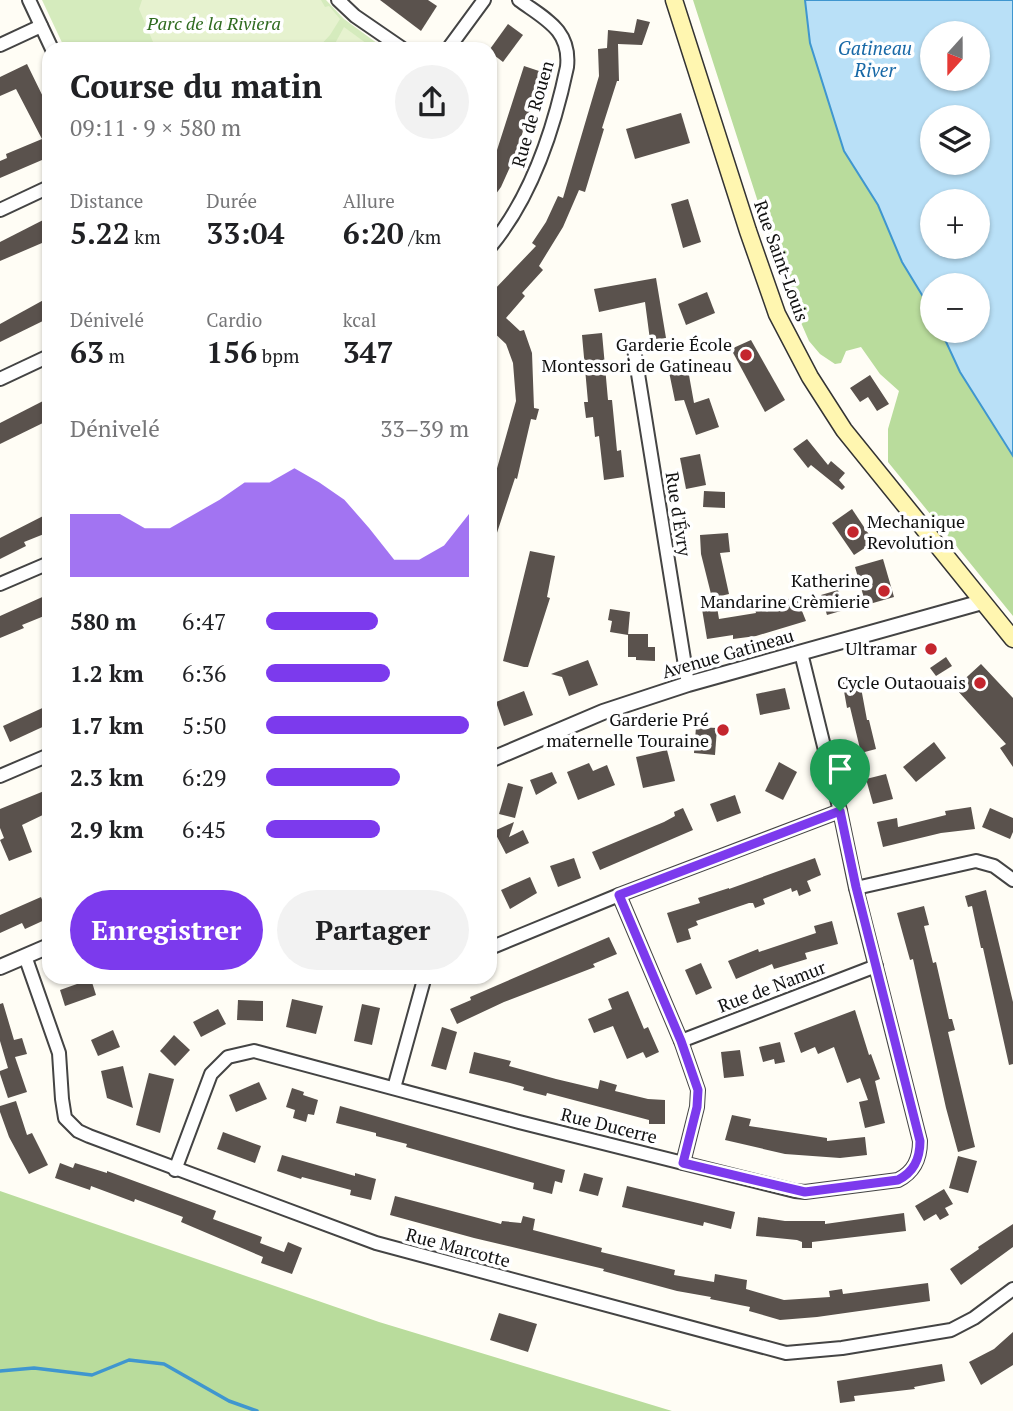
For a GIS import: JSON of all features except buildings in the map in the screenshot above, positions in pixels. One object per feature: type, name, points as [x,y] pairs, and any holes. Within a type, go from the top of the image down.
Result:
[{"type":"main road","name":"Rue Saint-Louis","points":[[674,0],[777,314],[810,377],[844,430],[1013,639]]},
{"type":"street","points":[[29,0],[49,42]]},
{"type":"street","points":[[338,0],[355,16],[393,42]]},
{"type":"street","points":[[453,42],[484,0]]},
{"type":"street","name":"Rue de Rouen","points":[[497,238],[532,182],[564,82],[569,55],[563,36],[555,27],[519,0]]},
{"type":"street","points":[[0,45],[41,26]]},
{"type":"street","points":[[0,210],[42,190]]},
{"type":"street","name":"Rue d'Évry","points":[[634,349],[688,684]]},
{"type":"street","points":[[0,379],[42,359]]},
{"type":"street","points":[[0,584],[42,567]]},
{"type":"street","name":"Avenue Gatineau","points":[[497,757],[603,712],[688,684],[982,601]]},
{"type":"street","name":"Rue Ducerre","points":[[175,1170],[211,1074],[228,1057],[254,1051],[683,1163],[805,1192],[898,1180],[906,1176],[918,1160],[920,1141],[801,653]]},
{"type":"street","points":[[0,776],[42,758]]},
{"type":"street","points":[[497,945],[619,895],[840,811]]},
{"type":"street","points":[[856,887],[976,861],[994,866],[1013,880]]},
{"type":"street","points":[[619,895],[681,1041],[699,1098],[683,1163]]},
{"type":"street","points":[[0,967],[42,949]]},
{"type":"street","name":"Rue Marcotte","points":[[25,956],[59,1053],[65,1118],[78,1131],[175,1170],[369,1241],[786,1353],[842,1348],[944,1332],[974,1318],[1013,1289]]},
{"type":"street","name":"Rue de Namur","points":[[681,1041],[876,966]]},
{"type":"street","points":[[394,1088],[423,984]]},
{"type":"green space","name":"Parc de la Riviera","points":[[42,0],[326,0],[344,19],[375,42],[62,42]]},
{"type":"green space","points":[[142,0],[321,0],[325,7],[329,6],[340,19],[324,42],[153,42],[139,9]]},
{"type":"green space","points":[[693,0],[805,0],[810,43],[844,151],[878,205],[902,262],[920,292],[920,343],[947,343],[960,372],[1013,456],[1013,616],[888,462],[888,429],[899,391],[880,374],[861,347],[846,351],[841,363],[835,364],[820,354],[809,341],[785,286]]},
{"type":"green space","points":[[344,27],[364,42],[336,42]]},
{"type":"green space","points":[[0,1191],[379,1322],[672,1411],[0,1411]]},
{"type":"water","name":"Gatineau River","points":[[805,0],[1013,0],[1013,456],[960,372],[947,343],[990,343],[990,273],[920,273],[920,292],[902,262],[878,205],[844,151],[810,43]]},
{"type":"waterway","points":[[0,1371],[34,1368],[92,1375],[129,1360],[164,1364],[229,1401],[257,1411]]},
{"type":"place","name":"Garderie École Montessori de Gatineau","points":[[746,355]]},
{"type":"place","name":"Mechanique Revolution","points":[[853,532]]},
{"type":"place","name":"Katherine Mandarine Crèmierie","points":[[884,591]]},
{"type":"place","name":"Ultramar","points":[[931,649]]},
{"type":"place","name":"Cycle Outaouais","points":[[980,683]]},
{"type":"place","name":"Garderie Pré maternelle Touraine","points":[[723,730]]},
{"type":"route","points":[[840,811],[856,887],[920,1141],[918,1160],[906,1176],[898,1180],[805,1192],[683,1163],[699,1098],[698,1090],[681,1041],[619,895],[840,811]]}]
